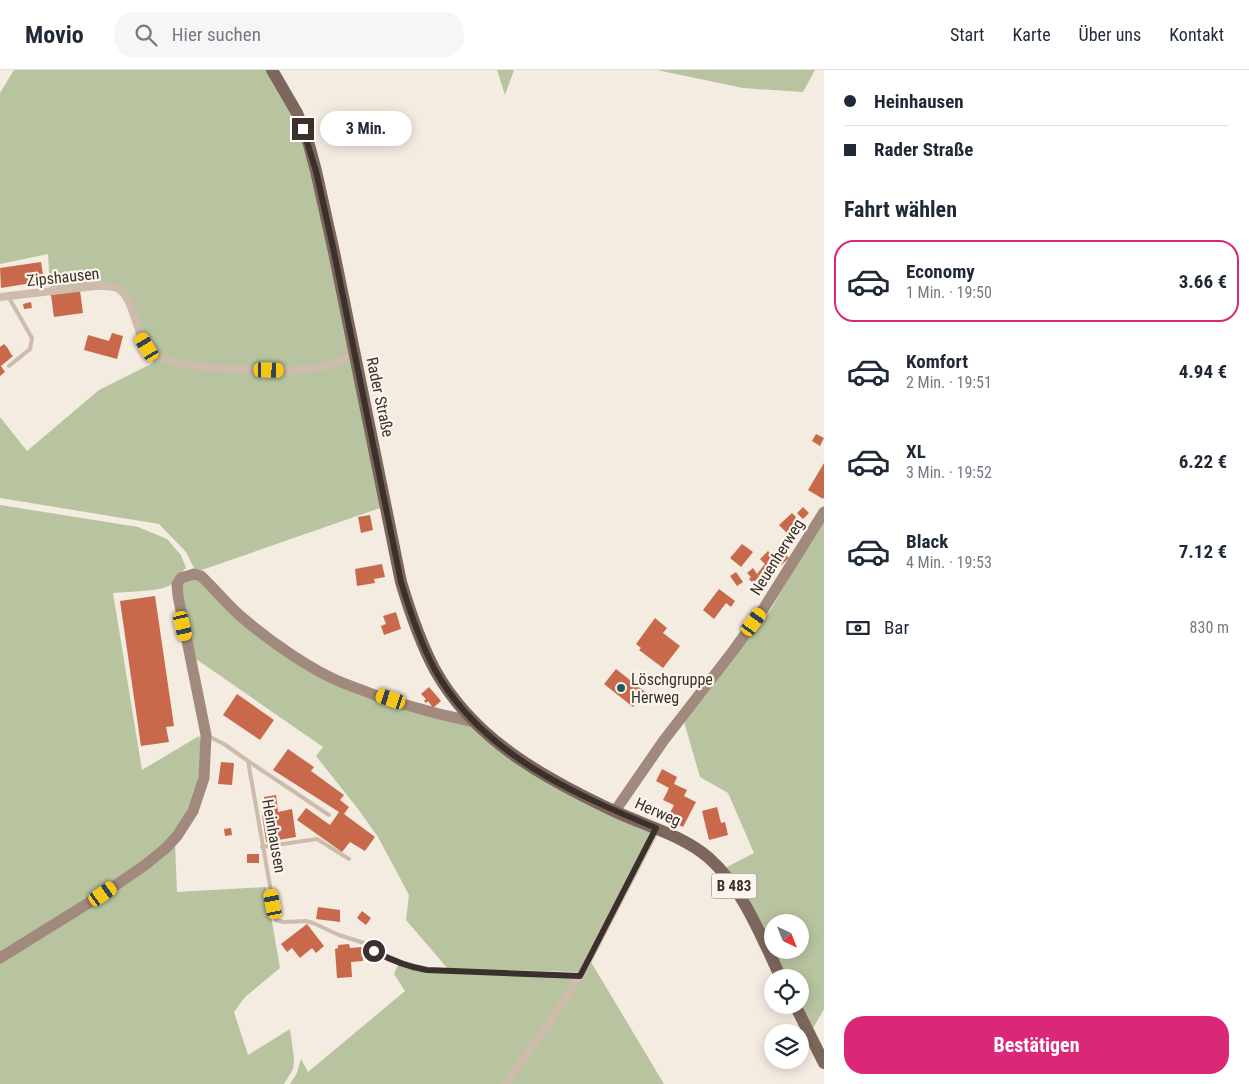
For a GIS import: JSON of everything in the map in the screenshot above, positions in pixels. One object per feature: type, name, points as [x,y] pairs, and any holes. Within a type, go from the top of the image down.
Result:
[{"type":"main road","name":"Rader Straße","points":[[272,70],[292,102],[308,141],[316,171],[401,582],[413,621],[435,669],[462,708],[475,722]]},
{"type":"main road","name":"Herweg","points":[[475,722],[518,759],[562,785],[697,849],[721,871],[741,898],[776,969]]},
{"type":"main road","points":[[800,1014],[824,1063]]},
{"type":"street","name":"Zipshausen","points":[[4,297],[95,286],[117,288],[125,295],[141,338],[147,347],[154,354],[175,363],[257,370],[299,370],[320,368],[354,354]]},
{"type":"street","name":"Neuenherweg","points":[[615,811],[664,740],[764,608],[824,512]]},
{"type":"street","points":[[0,958],[103,894],[145,865],[166,848],[177,836],[193,811],[199,796],[205,770],[206,735],[177,590],[177,584],[181,578],[194,574],[201,576],[230,607],[255,628],[342,683],[440,715],[475,722]]},
{"type":"street","points":[[505,1084],[549,1024],[580,976],[656,828]]},
{"type":"lane","points":[[4,297],[32,338],[30,349],[8,366]]},
{"type":"lane","points":[[206,735],[232,750],[329,815]]},
{"type":"lane","name":"Heinhausen","points":[[248,761],[276,920],[284,922],[306,921],[364,943],[392,960],[410,967],[445,971],[580,976]]},
{"type":"lane","points":[[262,847],[317,839],[349,859]]},
{"type":"green space","points":[[14,70],[270,70],[306,142],[383,507],[196,572],[186,552],[159,524],[0,498],[0,417],[27,451],[99,390],[153,363],[118,287],[50,291],[48,254],[0,264],[0,93]]},
{"type":"green space","points":[[497,70],[514,70],[505,95]]},
{"type":"green space","points":[[657,70],[815,70],[803,92],[743,88]]},
{"type":"green space","points":[[0,505],[138,527],[167,539],[181,555],[186,568],[168,586],[153,590],[113,593],[142,770],[199,736],[202,745],[197,794],[164,847],[0,956]]},
{"type":"green space","points":[[824,518],[824,1009],[811,1032],[804,1014],[809,1014],[809,969],[779,969],[774,959],[809,959],[809,914],[764,914],[764,942],[723,869],[754,853],[728,793],[700,777],[684,722],[771,609]]},
{"type":"green space","points":[[195,575],[315,670],[475,725],[485,735],[654,830],[581,972],[448,969],[406,920],[409,895],[378,837],[316,756],[323,747],[193,657],[182,609],[182,579]]},
{"type":"green space","points":[[175,843],[177,892],[266,887],[280,968],[245,997],[234,1012],[248,1055],[290,1029],[294,1058],[293,1069],[284,1084],[0,1084],[0,961]]},
{"type":"green space","points":[[591,962],[664,1084],[507,1084],[579,983]]},
{"type":"green space","points":[[398,965],[435,972],[577,978],[548,1024],[502,1084],[290,1084],[297,1073],[301,1059],[308,1072],[405,991],[394,974]]},
{"type":"building","points":[[41,262],[44,281],[1,288],[0,268]]},
{"type":"building","points":[[80,291],[83,313],[54,317],[51,295]]},
{"type":"building","points":[[31,302],[32,308],[24,309],[23,304]]},
{"type":"building","points":[[112,333],[123,336],[117,359],[84,350],[88,335],[109,341]]},
{"type":"building","points":[[4,344],[13,356],[1,366],[5,372],[0,376],[0,347]]},
{"type":"building","points":[[816,434],[824,438],[820,446],[812,441]]},
{"type":"building","points":[[824,463],[824,497],[823,499],[808,490]]},
{"type":"building","points":[[803,507],[809,513],[803,519],[797,513]]},
{"type":"building","points":[[792,513],[801,522],[789,535],[779,525]]},
{"type":"building","points":[[370,515],[373,530],[361,533],[358,517]]},
{"type":"building","points":[[742,544],[753,552],[741,567],[730,558]]},
{"type":"building","points":[[780,549],[789,558],[764,581],[757,574],[765,564],[760,559],[768,551],[773,556]]},
{"type":"building","points":[[382,564],[385,577],[374,579],[375,583],[357,586],[355,569]]},
{"type":"building","points":[[753,568],[759,577],[753,583],[747,573]]},
{"type":"building","points":[[736,572],[743,582],[737,586],[730,576]]},
{"type":"building","points":[[719,589],[735,601],[731,607],[726,603],[714,619],[703,610]]},
{"type":"building","points":[[155,596],[174,726],[166,727],[169,742],[141,746],[120,601]]},
{"type":"building","points":[[396,612],[401,629],[384,635],[381,626],[386,624],[383,616]]},
{"type":"building","points":[[655,618],[667,628],[663,633],[680,646],[663,668],[639,650],[641,648],[636,644]]},
{"type":"building","points":[[616,669],[645,692],[633,707],[604,684]]},
{"type":"building","points":[[429,687],[441,701],[433,708],[428,701],[426,703],[424,701],[426,699],[421,694]]},
{"type":"building","points":[[237,694],[274,720],[260,740],[223,715]]},
{"type":"building","points":[[288,749],[314,767],[311,771],[344,795],[340,800],[349,807],[344,814],[375,837],[365,851],[350,842],[342,852],[297,820],[306,808],[330,825],[339,812],[273,770]]},
{"type":"building","points":[[221,762],[234,763],[232,785],[218,784]]},
{"type":"building","points":[[662,769],[677,777],[674,784],[687,790],[684,796],[696,802],[683,827],[667,819],[674,805],[663,800],[669,788],[656,781]]},
{"type":"building","points":[[276,795],[278,812],[292,809],[296,837],[266,842],[262,814],[264,814],[264,797]]},
{"type":"building","points":[[717,807],[721,823],[725,822],[728,835],[709,840],[702,811]]},
{"type":"building","points":[[231,828],[232,835],[225,836],[224,829]]},
{"type":"building","points":[[247,854],[259,854],[259,863],[247,863]]},
{"type":"building","points":[[318,907],[340,910],[340,922],[316,919]]},
{"type":"building","points":[[362,911],[371,918],[366,925],[357,918]]},
{"type":"building","points":[[307,924],[324,946],[316,953],[312,948],[300,958],[292,948],[287,952],[281,944]]},
{"type":"building","points":[[349,944],[350,948],[362,947],[363,961],[351,962],[352,977],[337,978],[335,949],[338,948],[338,945]]},
{"type":"place","name":"Löschgruppe Herweg","points":[[621,688]]},
{"type":"route","points":[[303,129],[316,171],[334,252],[401,582],[413,621],[435,669],[462,708],[485,733],[518,759],[562,785],[615,811],[656,828],[580,976],[427,970],[410,967],[374,951]]}]
